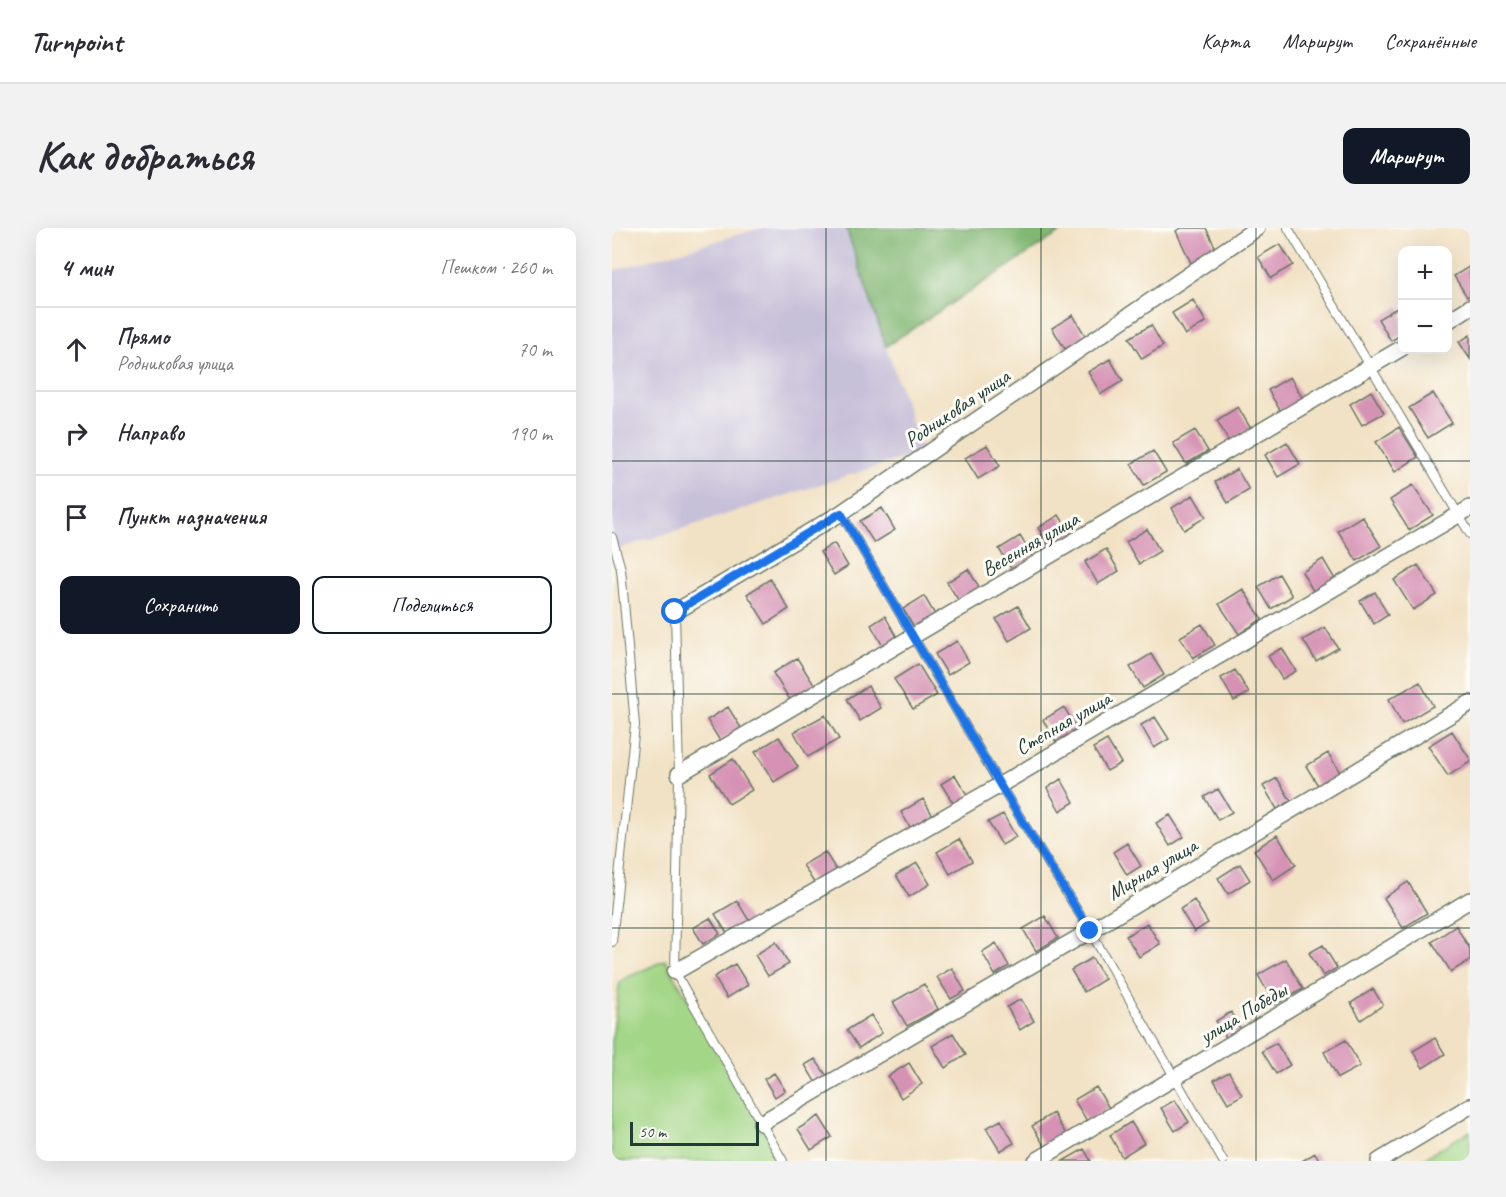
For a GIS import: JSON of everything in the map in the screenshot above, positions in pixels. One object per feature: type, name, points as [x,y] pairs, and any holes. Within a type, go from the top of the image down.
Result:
[{"type":"street","name":"Родниковая улица","points":[[675,612],[841,513],[1257,228]]},
{"type":"street","points":[[1452,318],[1470,307]]},
{"type":"street","name":"Весенняя улица","points":[[678,774],[1398,351]]},
{"type":"street","name":"Степная улица","points":[[675,972],[1000,785],[1464,511]]},
{"type":"street","name":"Мирная улица","points":[[761,1123],[1090,931],[1470,703]]},
{"type":"street","name":"улица Победы","points":[[1036,1161],[1470,900]]},
{"type":"street","points":[[1379,1161],[1470,1107]]},
{"type":"lane","points":[[1288,228],[1372,367],[1464,511],[1470,534]]},
{"type":"lane","points":[[841,513],[1000,785],[1090,931],[1223,1161]]},
{"type":"lane","points":[[612,537],[621,569],[635,725],[612,942]]},
{"type":"lane","points":[[675,612],[678,774],[675,972],[783,1161]]},
{"type":"shaded area","points":[[761,228],[846,228],[922,452],[612,551],[612,271]]},
{"type":"green space","points":[[846,228],[1067,228],[886,346]]},
{"type":"green space","points":[[665,960],[782,1161],[612,1161],[612,1039],[620,981]]},
{"type":"green space","points":[[1470,1131],[1470,1161],[1419,1161]]},
{"type":"building","points":[[1181,228],[1206,228],[1217,251],[1191,263],[1176,231]]},
{"type":"building","points":[[1280,244],[1293,265],[1271,278],[1258,257]]},
{"type":"building","points":[[1470,266],[1470,295],[1467,297],[1454,276]]},
{"type":"building","points":[[1193,300],[1206,322],[1185,335],[1172,313]]},
{"type":"building","points":[[1398,307],[1398,337],[1391,341],[1378,319]]},
{"type":"building","points":[[1073,315],[1086,337],[1065,349],[1052,328]]},
{"type":"building","points":[[1151,325],[1163,346],[1142,359],[1129,338]]},
{"type":"building","points":[[1470,335],[1470,359],[1459,342]]},
{"type":"building","points":[[1110,359],[1123,381],[1101,394],[1088,372]]},
{"type":"building","points":[[1290,377],[1303,399],[1281,412],[1268,390]]},
{"type":"building","points":[[1371,391],[1384,413],[1362,425],[1350,404]]},
{"type":"building","points":[[1433,393],[1452,423],[1428,438],[1409,408]]},
{"type":"building","points":[[1238,407],[1251,429],[1229,442],[1217,420]]},
{"type":"building","points":[[1399,427],[1418,457],[1395,472],[1376,442]]},
{"type":"building","points":[[1195,430],[1208,451],[1186,464],[1173,443]]},
{"type":"building","points":[[1287,442],[1300,464],[1278,477],[1265,455]]},
{"type":"building","points":[[987,445],[1000,466],[978,479],[965,458]]},
{"type":"building","points":[[1153,451],[1166,472],[1144,485],[1131,464]]},
{"type":"building","points":[[1237,469],[1249,490],[1228,503],[1215,482]]},
{"type":"building","points":[[1413,485],[1433,515],[1409,530],[1390,500]]},
{"type":"building","points":[[1193,495],[1206,517],[1184,530],[1172,508]]},
{"type":"building","points":[[882,508],[895,530],[874,543],[860,521]]},
{"type":"building","points":[[1059,515],[1072,536],[1051,549],[1038,528]]},
{"type":"building","points":[[1362,516],[1381,546],[1357,561],[1338,531]]},
{"type":"building","points":[[1147,529],[1160,551],[1139,564],[1126,542]]},
{"type":"building","points":[[1020,536],[1033,557],[1012,570],[999,549]]},
{"type":"building","points":[[834,543],[848,566],[834,575],[820,552]]},
{"type":"building","points":[[1106,549],[1119,571],[1098,584],[1085,562]]},
{"type":"building","points":[[1323,559],[1336,581],[1315,594],[1302,572]]},
{"type":"building","points":[[1418,565],[1437,595],[1413,610],[1394,580]]},
{"type":"building","points":[[968,569],[981,590],[960,603],[947,582]]},
{"type":"building","points":[[1279,574],[1292,596],[1271,609],[1258,587]]},
{"type":"building","points":[[770,579],[789,609],[766,624],[747,594]]},
{"type":"building","points":[[1243,589],[1262,619],[1239,634],[1219,604]]},
{"type":"building","points":[[1375,592],[1388,615],[1374,624],[1360,601]]},
{"type":"building","points":[[924,596],[937,618],[916,630],[903,609]]},
{"type":"building","points":[[1018,606],[1031,628],[1009,641],[996,619]]},
{"type":"building","points":[[885,616],[898,639],[884,648],[871,625]]},
{"type":"building","points":[[1202,624],[1215,645],[1193,658],[1180,637]]},
{"type":"building","points":[[1325,627],[1338,648],[1316,661],[1303,640]]},
{"type":"building","points":[[957,641],[969,662],[948,675],[935,654]]},
{"type":"building","points":[[1282,648],[1296,671],[1282,679],[1268,656]]},
{"type":"building","points":[[1151,654],[1164,675],[1143,688],[1130,667]]},
{"type":"building","points":[[797,658],[816,688],[792,703],[773,673]]},
{"type":"building","points":[[918,664],[937,695],[913,709],[894,679]]},
{"type":"building","points":[[1235,670],[1249,693],[1234,701],[1221,678]]},
{"type":"building","points":[[1420,682],[1433,706],[1402,724],[1389,699]]},
{"type":"building","points":[[868,686],[881,708],[860,721],[847,699]]},
{"type":"building","points":[[728,707],[741,728],[720,741],[707,720]]},
{"type":"building","points":[[1064,707],[1077,729],[1056,742],[1043,720]]},
{"type":"building","points":[[825,715],[839,739],[808,757],[794,732]]},
{"type":"building","points":[[1155,717],[1169,739],[1154,748],[1141,725]]},
{"type":"building","points":[[1452,731],[1470,762],[1448,776],[1428,746]]},
{"type":"building","points":[[779,737],[798,767],[774,782],[755,752]]},
{"type":"building","points":[[1107,740],[1121,763],[1107,771],[1093,748]]},
{"type":"building","points":[[1328,753],[1341,774],[1319,787],[1306,766]]},
{"type":"building","points":[[733,759],[752,790],[729,804],[710,774]]},
{"type":"building","points":[[955,775],[969,798],[955,806],[941,784]]},
{"type":"building","points":[[1277,778],[1291,801],[1277,809],[1263,786]]},
{"type":"building","points":[[1061,779],[1074,802],[1060,811],[1047,788]]},
{"type":"building","points":[[1218,789],[1232,812],[1218,820],[1204,797]]},
{"type":"building","points":[[923,799],[936,821],[914,834],[901,812]]},
{"type":"building","points":[[1003,814],[1016,837],[1002,845],[988,822]]},
{"type":"building","points":[[1170,815],[1184,837],[1170,846],[1156,823]]},
{"type":"building","points":[[1277,835],[1296,865],[1273,880],[1254,850]]},
{"type":"building","points":[[959,839],[972,861],[950,874],[937,852]]},
{"type":"building","points":[[1127,843],[1141,866],[1127,875],[1113,852]]},
{"type":"building","points":[[825,852],[838,873],[816,886],[803,865]]},
{"type":"building","points":[[917,863],[930,884],[909,897],[896,875]]},
{"type":"building","points":[[1240,864],[1250,880],[1228,894],[1218,878]]},
{"type":"building","points":[[1408,882],[1427,913],[1403,928],[1384,898]]},
{"type":"building","points":[[1194,900],[1208,923],[1194,932],[1180,909]]},
{"type":"building","points":[[737,901],[750,922],[728,935],[715,914]]},
{"type":"building","points":[[1045,916],[1058,938],[1036,951],[1023,929]]},
{"type":"building","points":[[710,918],[720,934],[703,944],[693,928]]},
{"type":"building","points":[[1147,923],[1160,944],[1139,957],[1126,936]]},
{"type":"building","points":[[1456,926],[1470,949],[1470,960],[1451,972],[1432,942]]},
{"type":"building","points":[[776,942],[789,964],[768,976],[755,955]]},
{"type":"building","points":[[996,943],[1009,966],[995,975],[982,952]]},
{"type":"building","points":[[1323,945],[1337,968],[1323,976],[1309,953]]},
{"type":"building","points":[[1092,958],[1105,979],[1084,992],[1071,970]]},
{"type":"building","points":[[1286,959],[1303,989],[1275,1005],[1258,975]]},
{"type":"building","points":[[735,964],[748,985],[727,998],[714,977]]},
{"type":"building","points":[[952,968],[965,991],[951,999],[937,977]]},
{"type":"building","points":[[924,984],[938,1009],[907,1026],[893,1002]]},
{"type":"building","points":[[1373,989],[1383,1005],[1361,1020],[1351,1003]]},
{"type":"building","points":[[1021,999],[1034,1021],[1020,1030],[1007,1007]]},
{"type":"building","points":[[1231,1012],[1244,1035],[1230,1044],[1216,1021]]},
{"type":"building","points":[[871,1015],[882,1033],[859,1048],[847,1030]]},
{"type":"building","points":[[953,1033],[966,1055],[945,1068],[932,1046]]},
{"type":"building","points":[[1435,1038],[1445,1054],[1423,1068],[1413,1051]]},
{"type":"building","points":[[1346,1040],[1360,1066],[1338,1078],[1324,1052]]},
{"type":"building","points":[[1276,1043],[1290,1065],[1276,1074],[1262,1051]]},
{"type":"building","points":[[815,1059],[827,1076],[816,1083],[805,1065]]},
{"type":"building","points":[[909,1063],[922,1084],[901,1098],[888,1076]]},
{"type":"building","points":[[1229,1072],[1242,1095],[1228,1103],[1214,1080]]},
{"type":"building","points":[[774,1073],[785,1090],[775,1097],[764,1079]]},
{"type":"building","points":[[1096,1087],[1109,1108],[1087,1121],[1074,1100]]},
{"type":"building","points":[[1175,1100],[1189,1122],[1175,1131],[1161,1108]]},
{"type":"building","points":[[1053,1113],[1066,1134],[1045,1147],[1032,1126]]},
{"type":"building","points":[[819,1116],[832,1137],[811,1150],[798,1129]]},
{"type":"building","points":[[1001,1120],[1014,1143],[1000,1151],[986,1128]]},
{"type":"building","points":[[1131,1122],[1144,1143],[1122,1157],[1110,1135]]},
{"type":"building","points":[[1084,1149],[1091,1161],[1063,1161]]},
{"type":"building","points":[[1315,1153],[1320,1161],[1302,1161]]},
{"type":"route","points":[[675,612],[841,513],[1000,785],[1090,931]]}]
